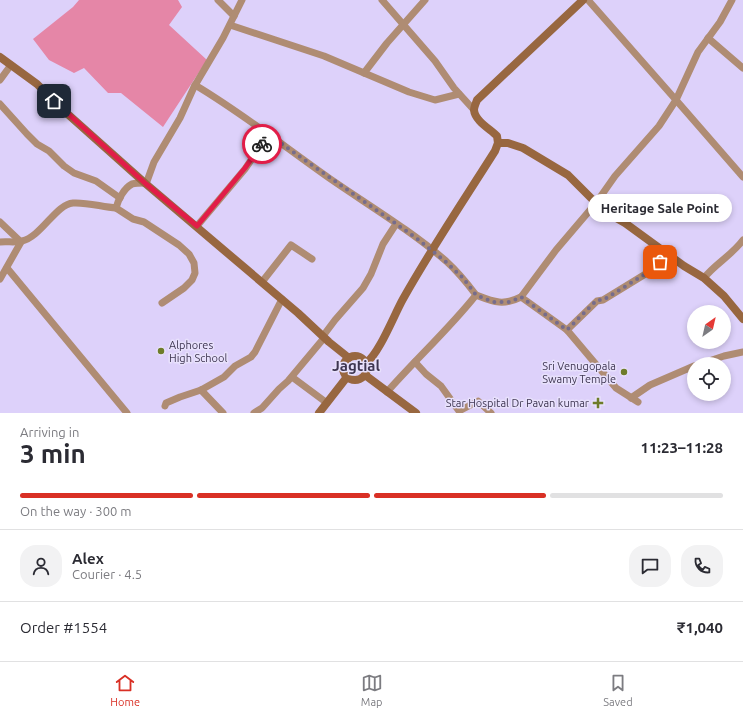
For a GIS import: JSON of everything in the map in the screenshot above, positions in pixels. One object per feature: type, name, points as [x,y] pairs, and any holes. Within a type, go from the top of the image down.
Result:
[{"type":"main road","points":[[366,363],[376,350],[402,300],[432,251],[496,151],[498,142],[497,136],[481,122],[474,110],[477,100],[583,0]]},
{"type":"main road","points":[[0,57],[37,84],[62,109],[146,183],[349,358]]},
{"type":"main road","points":[[498,142],[508,143],[523,148],[568,175],[596,203],[611,215],[625,223],[704,278],[724,296],[743,319]]},
{"type":"main road","points":[[352,356],[361,357],[366,363],[366,375],[359,380],[347,377],[344,371],[344,364],[349,358],[352,356]]},
{"type":"main road","points":[[366,375],[416,413]]},
{"type":"main road","points":[[319,413],[347,377]]},
{"type":"street","points":[[218,0],[234,16]]},
{"type":"street","points":[[116,208],[120,198],[133,184],[146,183],[154,162],[180,118],[195,85],[230,25],[242,0]]},
{"type":"street","points":[[382,0],[435,61],[459,94],[474,110]]},
{"type":"street","points":[[364,73],[379,53],[425,0]]},
{"type":"street","points":[[588,0],[743,177]]},
{"type":"street","points":[[195,85],[269,134],[329,178],[396,224],[445,261],[463,278],[476,295],[493,302],[510,302],[521,297],[556,250],[596,203],[615,176],[659,126],[676,100],[698,52],[720,22],[732,0]]},
{"type":"street","points":[[230,25],[324,56],[409,92],[435,100],[459,94]]},
{"type":"street","points":[[708,38],[743,68]]},
{"type":"street","points":[[0,80],[11,66]]},
{"type":"street","points":[[0,104],[37,144],[49,151],[64,166],[74,173],[96,181],[120,198]]},
{"type":"street","points":[[197,226],[245,168],[269,134]]},
{"type":"street","points":[[0,242],[21,242],[32,236],[61,209],[71,203],[86,203],[116,208],[133,219],[144,222],[179,245],[189,254],[194,263],[195,273],[192,280],[184,288],[162,303]]},
{"type":"street","points":[[0,222],[21,242]]},
{"type":"street","points":[[254,413],[262,408],[279,388],[292,377],[324,337],[335,320],[363,288],[371,274],[383,244],[396,224]]},
{"type":"street","points":[[704,278],[743,240]]},
{"type":"street","points":[[0,279],[21,242]]},
{"type":"street","points":[[262,282],[291,245],[312,259]]},
{"type":"street","points":[[567,330],[597,300],[603,300],[652,270],[669,254]]},
{"type":"street","points":[[7,268],[128,413]]},
{"type":"street","points":[[388,392],[408,368],[453,323],[476,295]]},
{"type":"street","points":[[521,297],[567,330],[616,388],[638,402]]},
{"type":"street","points":[[165,406],[166,403],[173,399],[201,390],[224,377],[236,366],[251,357],[282,299]]},
{"type":"street","points":[[721,357],[743,352]]},
{"type":"street","points":[[415,362],[426,374],[441,386],[459,411],[478,401],[491,413]]},
{"type":"street","points":[[632,398],[650,386],[687,369]]},
{"type":"street","points":[[292,377],[327,403]]},
{"type":"street","points":[[201,390],[224,413]]},
{"type":"shaded area","points":[[79,0],[178,0],[182,7],[169,25],[207,60],[163,127],[121,93],[108,93],[84,68],[74,73],[49,60],[33,39],[73,7]]},
{"type":"way so far","points":[[262,144],[269,134],[329,178],[415,237],[445,261],[463,278],[476,295],[493,302],[510,302],[521,297],[567,330],[597,300],[603,300],[652,270],[660,262]]},
{"type":"place","name":"Heritage Sale Point","points":[[660,262]]},
{"type":"place","name":"Alphores High School","points":[[161,351]]},
{"type":"place","name":"Sri Venugopala Swamy Temple","points":[[624,372]]},
{"type":"place","name":"Star Hospital Dr Pavan kumar","points":[[598,403]]},
{"type":"district","name":"Jagtial","points":[[356,366]]},
{"type":"route","points":[[54,101],[146,184],[197,226],[245,168],[262,144]]}]
